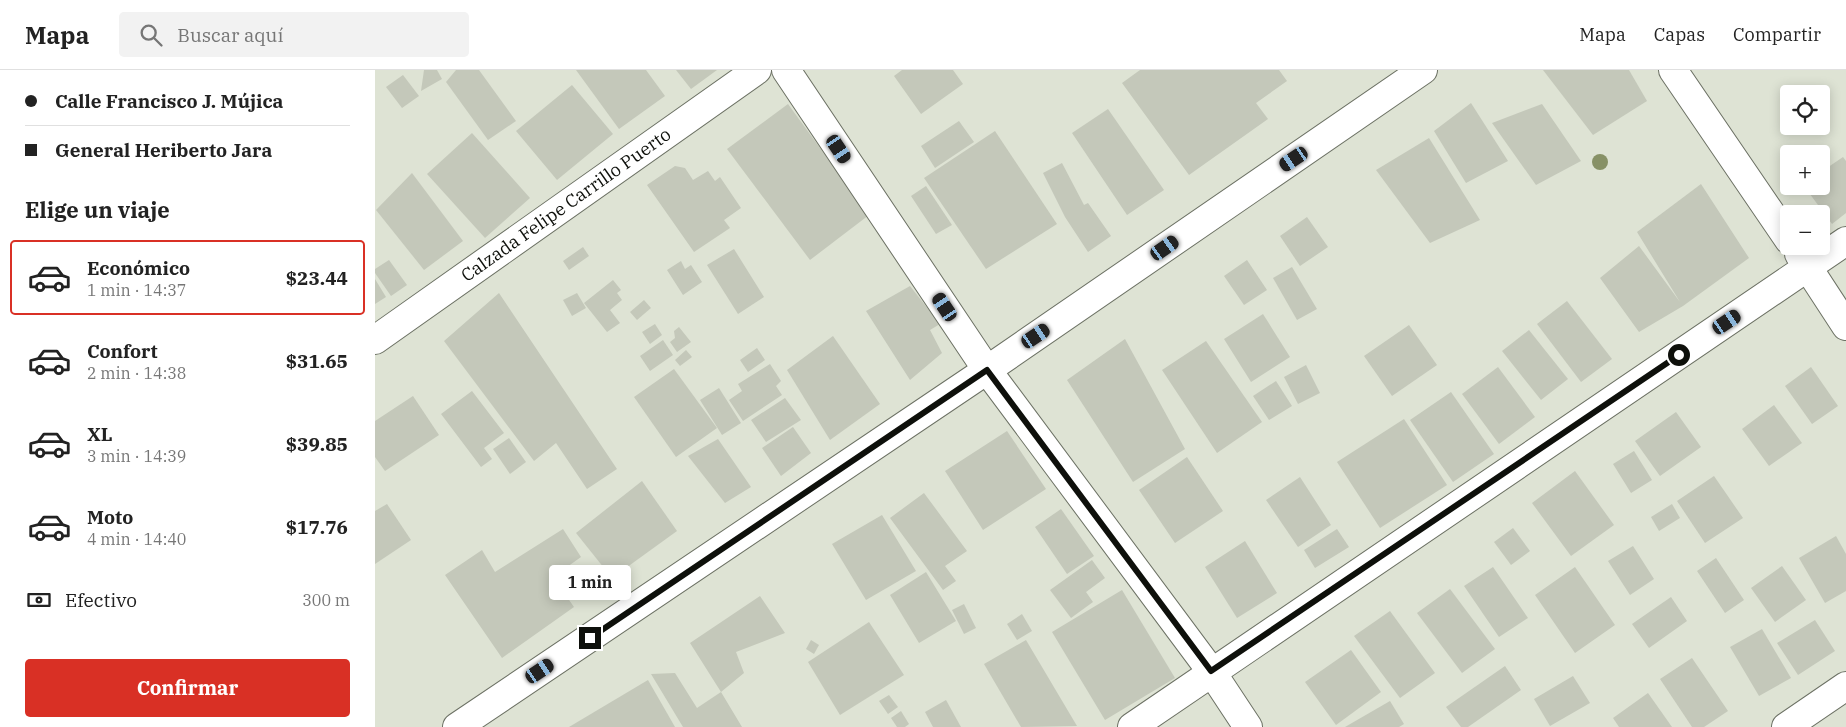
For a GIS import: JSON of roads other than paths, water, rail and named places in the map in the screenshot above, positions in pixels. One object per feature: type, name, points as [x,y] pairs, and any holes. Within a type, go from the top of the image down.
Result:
[{"type":"street","name":"Calzada Felipe Carrillo Puerto","points":[[375,340],[757,70]]},
{"type":"street","points":[[786,70],[987,370],[1211,671],[1248,727]]},
{"type":"street","points":[[457,727],[987,370],[1423,70]]},
{"type":"street","points":[[1673,70],[1780,227]]},
{"type":"street","points":[[1132,727],[1801,257],[1846,241]]},
{"type":"street","points":[[1801,257],[1846,326]]},
{"type":"street","points":[[1787,727],[1846,686]]}]
